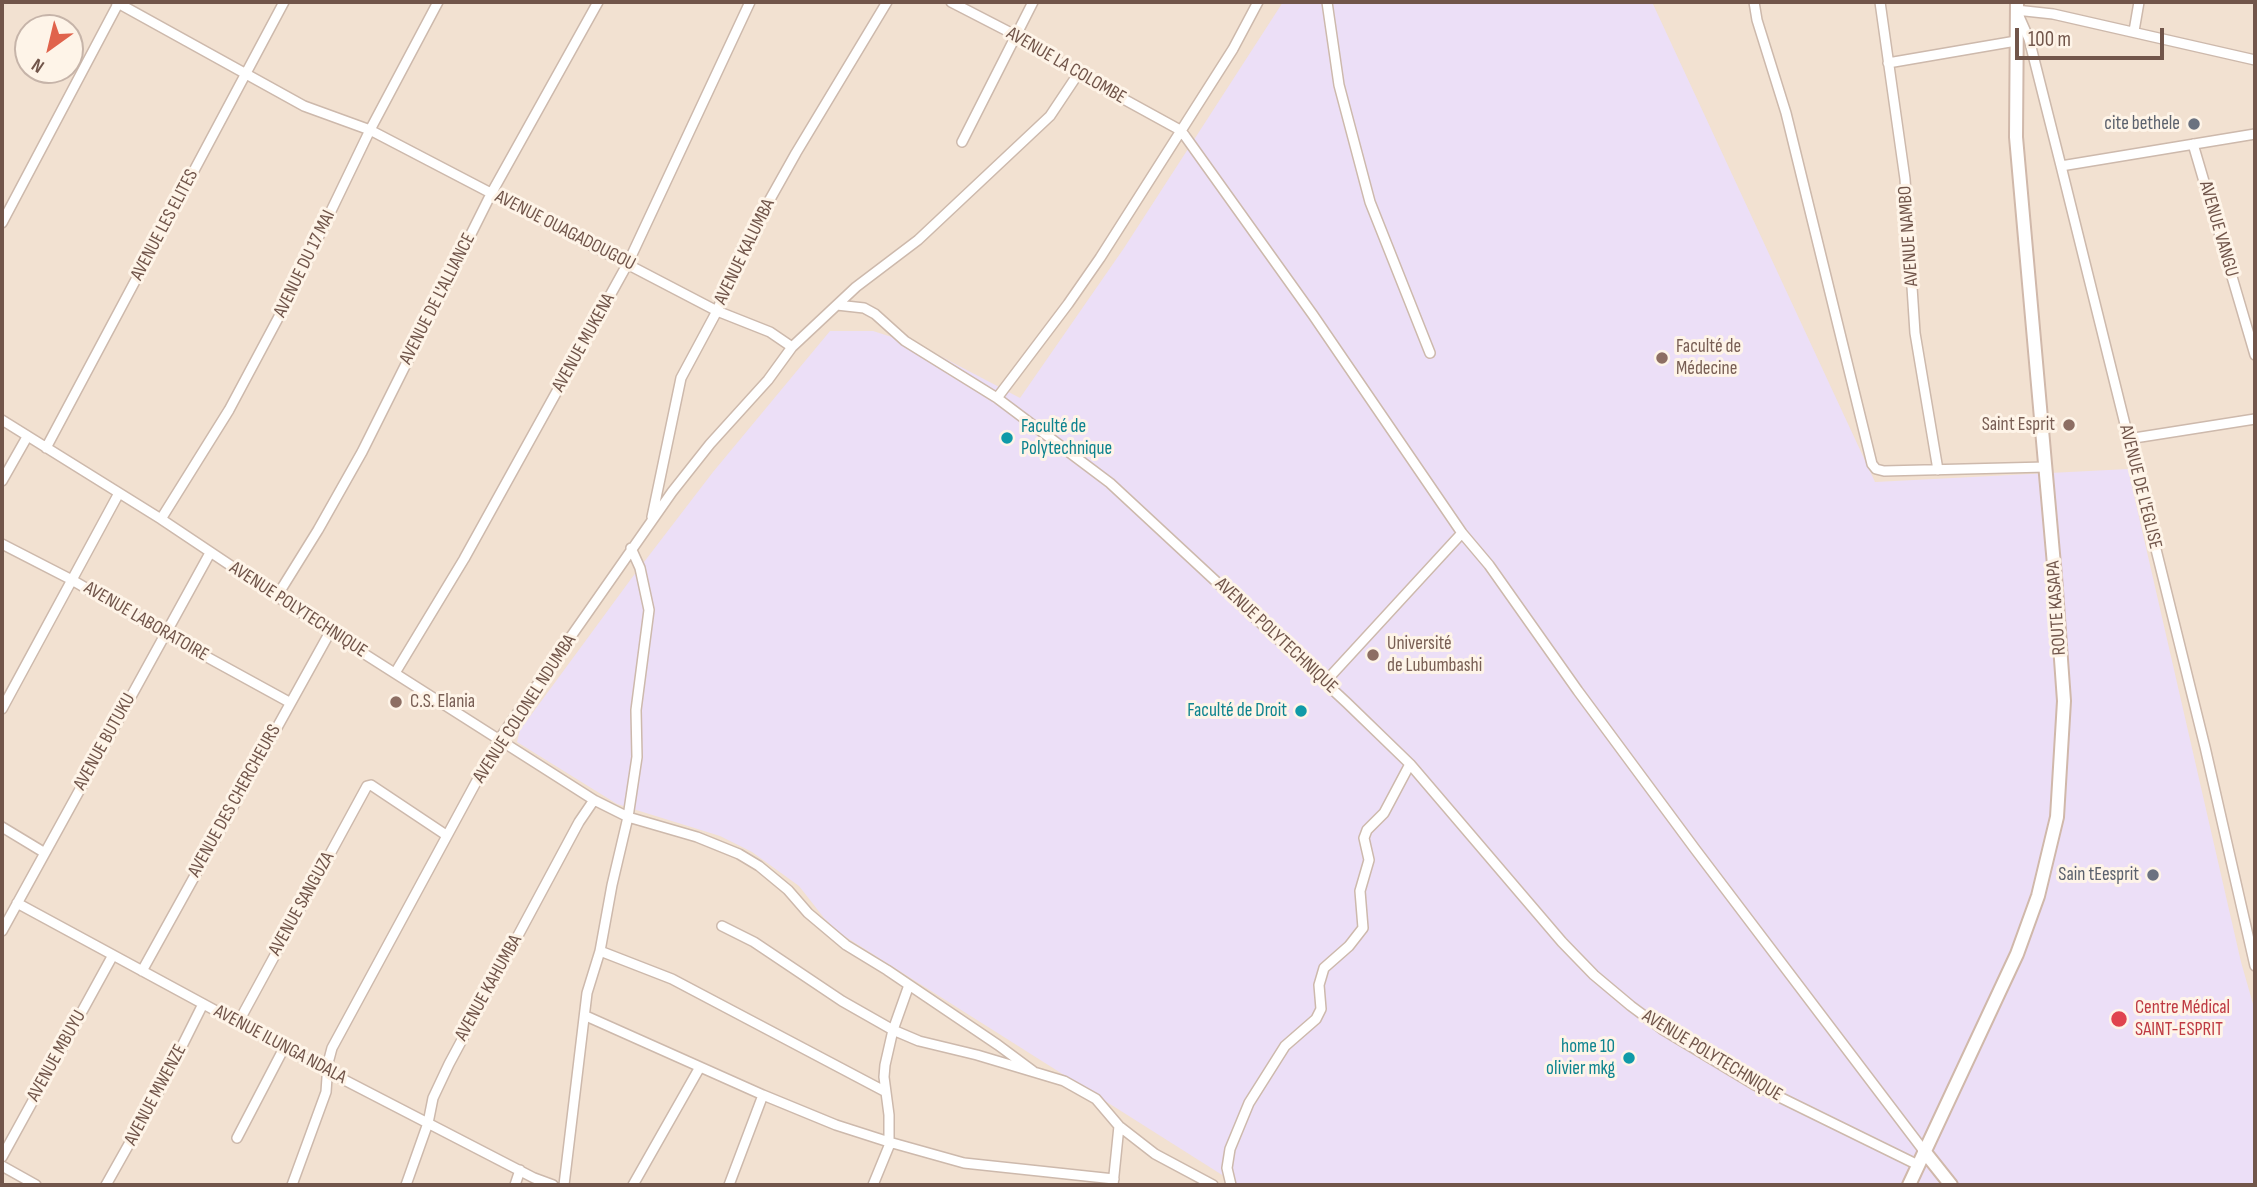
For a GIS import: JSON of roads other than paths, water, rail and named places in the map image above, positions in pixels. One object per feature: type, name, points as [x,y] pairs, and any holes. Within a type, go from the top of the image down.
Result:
[{"type":"main road","name":"ROUTE KASAPA","points":[[1909,1185],[2017,954],[2038,897],[2057,817],[2064,701],[2016,137],[2016,6]]},
{"type":"main road","points":[[1924,1151],[1951,1185]]},
{"type":"street","name":"AVENUE OUAGADOUGOU","points":[[118,2],[304,106],[370,130],[718,311],[765,329],[792,347]]},
{"type":"street","points":[[2,223],[118,2]]},
{"type":"street","name":"AVENUE LES ELITES","points":[[46,448],[284,2]]},
{"type":"street","name":"AVENUE DU 17 MAI","points":[[161,519],[248,375],[291,294],[370,130],[438,2]]},
{"type":"street","name":"AVENUE DE L'ALLIANCE","points":[[277,596],[362,452],[491,194],[598,2]]},
{"type":"street","name":"AVENUE MUKENA","points":[[395,673],[464,559],[628,263],[750,2]]},
{"type":"street","name":"AVENUE KALUMBA","points":[[651,521],[681,378],[718,311],[741,251],[796,153],[887,2]]},
{"type":"street","name":"AVENUE LA COLOMBE","points":[[951,2],[1017,36],[1078,74],[1180,130]]},
{"type":"street","points":[[962,142],[1033,2]]},
{"type":"street","points":[[837,305],[864,308],[875,314],[905,341],[997,398],[1100,258],[1233,49],[1258,2]]},
{"type":"street","points":[[1327,2],[1339,85],[1370,202],[1430,353]]},
{"type":"street","points":[[1754,2],[1789,126],[1872,464],[1876,469],[1884,471],[2046,467]]},
{"type":"street","name":"AVENUE NAMBO","points":[[1880,2],[1905,180],[1915,333],[1938,470]]},
{"type":"street","points":[[2134,31],[2139,2]]},
{"type":"street","points":[[2016,6],[2255,60]]},
{"type":"street","name":"AVENUE DE L'EGLISE","points":[[2016,6],[2029,39],[2061,166],[2205,747],[2255,966]]},
{"type":"street","points":[[1888,64],[2015,41]]},
{"type":"street","points":[[792,347],[837,305],[918,240],[1050,116],[1078,74]]},
{"type":"street","points":[[1180,130],[1313,315],[1462,533],[1489,565],[1695,849],[1924,1151]]},
{"type":"street","points":[[2061,166],[2255,134]]},
{"type":"street","name":"AVENUE VANGU","points":[[2193,144],[2255,355]]},
{"type":"street","name":"AVENUE COLONEL NDUMBA","points":[[292,1185],[326,1092],[332,1048],[500,738],[651,521],[699,457],[768,380],[792,347]]},
{"type":"street","name":"AVENUE POLYTECHNIQUE","points":[[997,398],[1110,483],[1325,682],[1409,764],[1562,942],[1594,975],[1631,1006],[1662,1029],[1755,1085],[1918,1165]]},
{"type":"street","points":[[2128,439],[2255,419]]},
{"type":"street","name":"AVENUE POLYTECHNIQUE","points":[[2,420],[161,519],[330,632],[594,800],[628,817],[697,837],[759,866],[846,945],[1033,1071]]},
{"type":"street","points":[[2,481],[27,437]]},
{"type":"street","points":[[2,709],[119,493]]},
{"type":"street","points":[[1325,682],[1462,533]]},
{"type":"street","name":"AVENUE LABORATOIRE","points":[[2,544],[72,580],[289,702]]},
{"type":"street","points":[[564,1185],[590,981],[600,951],[611,885],[628,817],[637,757],[636,710],[649,616],[640,568],[631,548]]},
{"type":"street","name":"AVENUE BUTUKU","points":[[2,931],[210,553]]},
{"type":"street","name":"AVENUE DES CHERCHEURS","points":[[142,971],[330,632]]},
{"type":"street","points":[[1231,1185],[1227,1168],[1230,1149],[1249,1103],[1286,1046],[1316,1019],[1321,1009],[1319,985],[1324,968],[1349,946],[1363,928],[1360,891],[1369,860],[1364,838],[1367,830],[1384,813],[1409,764]]},
{"type":"street","name":"AVENUE SANGUZA","points":[[238,1023],[366,786],[371,785],[446,835]]},
{"type":"street","name":"AVENUE KAHUMBA","points":[[406,1185],[428,1123],[433,1098],[459,1043],[579,822],[594,800]]},
{"type":"street","points":[[2,827],[45,853]]},
{"type":"street","name":"AVENUE ILUNGA NDALA","points":[[17,903],[327,1071],[549,1184]]},
{"type":"street","points":[[722,926],[754,942],[842,1001],[893,1030],[919,1041],[1064,1080],[1096,1099],[1119,1126],[1156,1154],[1213,1185]]},
{"type":"street","points":[[600,951],[672,979],[886,1093]]},
{"type":"street","name":"AVENUE MBUYU","points":[[2,1157],[113,955]]},
{"type":"street","points":[[873,1185],[889,1142],[890,1115],[884,1077],[893,1030],[909,985]]},
{"type":"street","name":"AVENUE MWENZE","points":[[106,1185],[165,1080],[203,1004]]},
{"type":"street","points":[[586,1016],[836,1125],[964,1163],[1114,1182],[1119,1126]]},
{"type":"street","points":[[237,1138],[284,1048]]},
{"type":"street","points":[[632,1185],[700,1067]]},
{"type":"street","points":[[729,1185],[763,1095]]},
{"type":"street","points":[[2,1166],[36,1185]]},
{"type":"street","points":[[515,1185],[520,1170]]},
{"type":"place","name":"cite bethele","points":[[2194,124]]},
{"type":"place","name":"Faculté de Médecine","points":[[1662,358]]},
{"type":"place","name":"Saint Esprit","points":[[2069,425]]},
{"type":"place","name":"Faculté de Polytechnique","points":[[1007,438]]},
{"type":"place","name":"Université de Lubumbashi","points":[[1373,655]]},
{"type":"place","name":"C.S. Elania","points":[[396,702]]},
{"type":"place","name":"Faculté de Droit","points":[[1301,711]]},
{"type":"place","name":"Sain tEesprit","points":[[2153,875]]},
{"type":"place","name":"Centre Médical SAINT-ESPRIT","points":[[2119,1019]]},
{"type":"place","name":"home 10 olivier mkg","points":[[1629,1058]]}]
